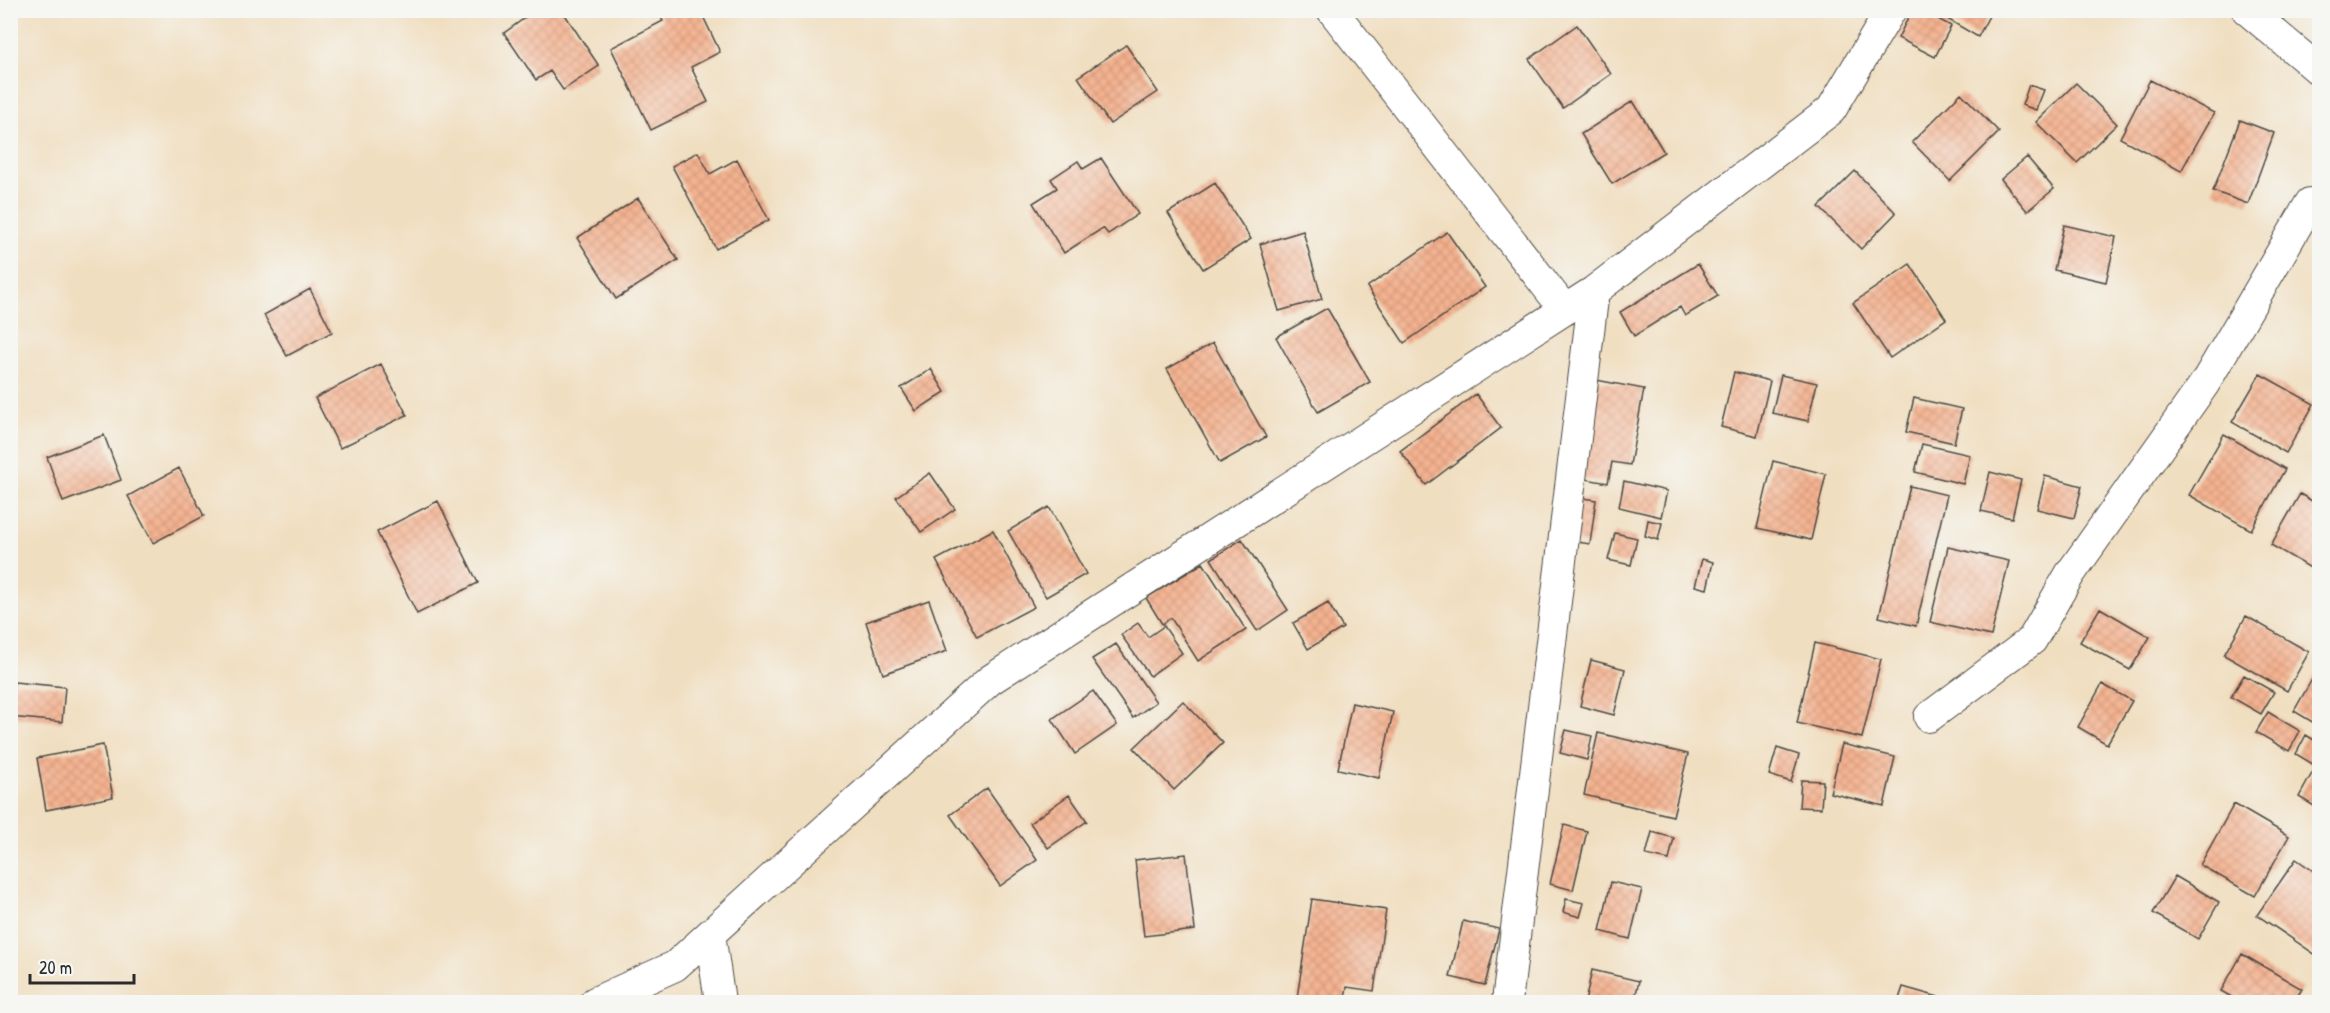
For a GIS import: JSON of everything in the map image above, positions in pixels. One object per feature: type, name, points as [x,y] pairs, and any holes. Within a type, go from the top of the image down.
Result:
[{"type":"street","points":[[1332,10],[1565,310]]},
{"type":"street","points":[[595,1002],[675,966],[990,680],[1594,291],[1831,110],[1892,10]]},
{"type":"street","points":[[2247,10],[2319,71]]},
{"type":"street","points":[[1929,717],[2032,640],[2070,574],[2205,383],[2310,203],[2319,208]]},
{"type":"street","points":[[1507,1002],[1594,291]]},
{"type":"street","points":[[710,934],[720,1002]]},
{"type":"building","points":[[536,10],[562,10],[599,66],[563,90],[550,71],[536,80],[504,33]]},
{"type":"building","points":[[656,10],[700,10],[720,52],[691,67],[708,102],[651,130],[611,48],[663,21]]},
{"type":"building","points":[[1912,10],[1922,10],[1951,26],[1935,57],[1898,38]]},
{"type":"building","points":[[1932,10],[1992,10],[1978,37]]},
{"type":"building","points":[[1577,25],[1611,74],[1563,108],[1529,59]]},
{"type":"building","points":[[1126,45],[1158,92],[1110,124],[1078,77]]},
{"type":"building","points":[[2150,80],[2214,113],[2181,171],[2120,138]]},
{"type":"building","points":[[2076,83],[2117,124],[2077,163],[2036,122]]},
{"type":"building","points":[[2029,85],[2044,90],[2036,110],[2022,105]]},
{"type":"building","points":[[1961,93],[1999,132],[1950,181],[1912,142]]},
{"type":"building","points":[[1633,101],[1664,152],[1612,184],[1581,134]]},
{"type":"building","points":[[2240,120],[2274,133],[2248,204],[2213,191]]},
{"type":"building","points":[[698,152],[710,174],[737,159],[769,220],[716,249],[672,166]]},
{"type":"building","points":[[2027,157],[2054,189],[2027,211],[2001,179]]},
{"type":"building","points":[[1101,158],[1138,214],[1108,234],[1103,228],[1064,253],[1033,203],[1057,188],[1051,179],[1078,161],[1083,169]]},
{"type":"building","points":[[1855,171],[1896,213],[1861,249],[1819,207]]},
{"type":"building","points":[[1215,183],[1251,239],[1203,269],[1168,213]]},
{"type":"building","points":[[638,198],[678,260],[616,299],[577,238]]},
{"type":"building","points":[[2064,225],[2116,237],[2106,282],[2054,270]]},
{"type":"building","points":[[1303,231],[1322,299],[1279,311],[1260,244]]},
{"type":"building","points":[[1447,232],[1485,287],[1404,343],[1367,287]]},
{"type":"building","points":[[1698,264],[1718,296],[1685,316],[1680,307],[1634,336],[1620,312]]},
{"type":"building","points":[[1910,264],[1946,319],[1890,358],[1853,303]]},
{"type":"building","points":[[310,289],[332,332],[287,356],[264,315]]},
{"type":"building","points":[[1327,308],[1370,382],[1318,412],[1276,337]]},
{"type":"building","points":[[1213,343],[1266,437],[1220,463],[1167,369]]},
{"type":"building","points":[[381,364],[407,415],[340,448],[315,398]]},
{"type":"building","points":[[931,369],[945,392],[916,411],[901,388]]},
{"type":"building","points":[[1734,372],[1770,381],[1757,436],[1721,427]]},
{"type":"building","points":[[2260,374],[2314,404],[2286,453],[2232,422]]},
{"type":"building","points":[[1781,375],[1817,383],[1808,421],[1772,413]]},
{"type":"building","points":[[1591,379],[1644,389],[1630,465],[1612,462],[1608,483],[1574,477]]},
{"type":"building","points":[[1476,394],[1501,428],[1426,485],[1400,451]]},
{"type":"building","points":[[1914,398],[1962,409],[1954,443],[1906,432]]},
{"type":"building","points":[[2224,434],[2285,469],[2251,530],[2189,495]]},
{"type":"building","points":[[104,435],[121,480],[63,502],[47,457]]},
{"type":"building","points":[[1922,444],[1970,455],[1963,484],[1915,472]]},
{"type":"building","points":[[1773,461],[1826,474],[1811,540],[1757,528]]},
{"type":"building","points":[[179,468],[204,516],[153,543],[128,496]]},
{"type":"building","points":[[1990,472],[2021,480],[2012,518],[1981,511]]},
{"type":"building","points":[[930,473],[955,509],[921,532],[896,497]]},
{"type":"building","points":[[2045,476],[2082,486],[2074,518],[2037,509]]},
{"type":"building","points":[[1624,481],[1667,491],[1661,517],[1619,507]]},
{"type":"building","points":[[1910,486],[1947,495],[1916,626],[1879,617]]},
{"type":"building","points":[[2300,494],[2319,505],[2319,573],[2271,545]]},
{"type":"building","points":[[1569,496],[1596,500],[1590,544],[1563,540]]},
{"type":"building","points":[[438,501],[478,583],[417,614],[377,532]]},
{"type":"building","points":[[1049,507],[1086,574],[1046,597],[1008,531]]},
{"type":"building","points":[[1648,520],[1662,523],[1658,540],[1645,536]]},
{"type":"building","points":[[993,530],[1034,607],[977,637],[936,560]]},
{"type":"building","points":[[1615,533],[1637,538],[1631,565],[1608,560]]},
{"type":"building","points":[[1242,539],[1288,610],[1257,631],[1211,559]]},
{"type":"building","points":[[1948,547],[2009,561],[1991,636],[1930,622]]},
{"type":"building","points":[[1702,559],[1713,562],[1707,589],[1695,586]]},
{"type":"building","points":[[1203,563],[1246,630],[1198,661],[1171,618],[1162,624],[1146,598]]},
{"type":"building","points":[[929,600],[947,651],[883,674],[866,622]]},
{"type":"building","points":[[1328,603],[1343,628],[1308,649],[1293,623]]},
{"type":"building","points":[[2100,608],[2150,637],[2130,670],[2080,642]]},
{"type":"building","points":[[2246,616],[2309,652],[2287,691],[2224,655]]},
{"type":"building","points":[[1138,623],[1148,637],[1164,626],[1182,653],[1150,676],[1121,635]]},
{"type":"building","points":[[1815,643],[1881,659],[1862,738],[1797,723]]},
{"type":"building","points":[[1116,644],[1156,702],[1133,718],[1092,659]]},
{"type":"building","points":[[1591,660],[1625,669],[1614,715],[1580,706]]},
{"type":"building","points":[[2319,667],[2319,726],[2294,711]]},
{"type":"building","points":[[2244,675],[2274,692],[2261,714],[2231,697]]},
{"type":"building","points":[[14,682],[65,687],[62,722],[10,717]]},
{"type":"building","points":[[2102,684],[2132,701],[2107,744],[2078,727]]},
{"type":"building","points":[[1093,691],[1117,725],[1075,754],[1052,719]]},
{"type":"building","points":[[1183,701],[1223,743],[1174,790],[1134,748]]},
{"type":"building","points":[[1352,703],[1393,712],[1379,778],[1338,769]]},
{"type":"building","points":[[2268,712],[2300,731],[2289,751],[2256,732]]},
{"type":"building","points":[[1566,730],[1592,736],[1587,760],[1560,753]]},
{"type":"building","points":[[1598,733],[1688,754],[1673,816],[1584,795]]},
{"type":"building","points":[[2306,735],[2319,743],[2319,809],[2299,797],[2316,766],[2296,754]]},
{"type":"building","points":[[1842,744],[1895,757],[1884,806],[1830,793]]},
{"type":"building","points":[[103,745],[113,797],[46,810],[37,758]]},
{"type":"building","points":[[1777,748],[1799,755],[1791,782],[1769,775]]},
{"type":"building","points":[[1801,780],[1823,781],[1821,808],[1799,807]]},
{"type":"building","points":[[987,788],[1037,860],[1000,886],[950,815]]},
{"type":"building","points":[[1069,795],[1087,821],[1048,848],[1030,823]]},
{"type":"building","points":[[2234,804],[2289,836],[2255,896],[2200,865]]},
{"type":"building","points":[[1564,825],[1587,831],[1573,890],[1550,884]]},
{"type":"building","points":[[1652,832],[1674,838],[1669,860],[1646,855]]},
{"type":"building","points":[[1186,854],[1195,930],[1144,936],[1135,860]]},
{"type":"building","points":[[2296,859],[2319,875],[2319,957],[2257,915]]},
{"type":"building","points":[[2175,876],[2219,902],[2198,939],[2153,913]]},
{"type":"building","points":[[1611,882],[1642,889],[1630,939],[1600,931]]},
{"type":"building","points":[[1312,899],[1386,910],[1374,991],[1347,987],[1344,1002],[1297,998]]},
{"type":"building","points":[[1566,899],[1584,903],[1580,917],[1563,912]]},
{"type":"building","points":[[1463,921],[1499,929],[1485,985],[1450,977]]},
{"type":"building","points":[[2242,954],[2302,989],[2294,1002],[2240,1002],[2221,991]]},
{"type":"building","points":[[1592,970],[1639,981],[1634,1002],[1585,1002]]},
{"type":"building","points":[[1903,987],[1956,1002],[1898,1002]]}]
